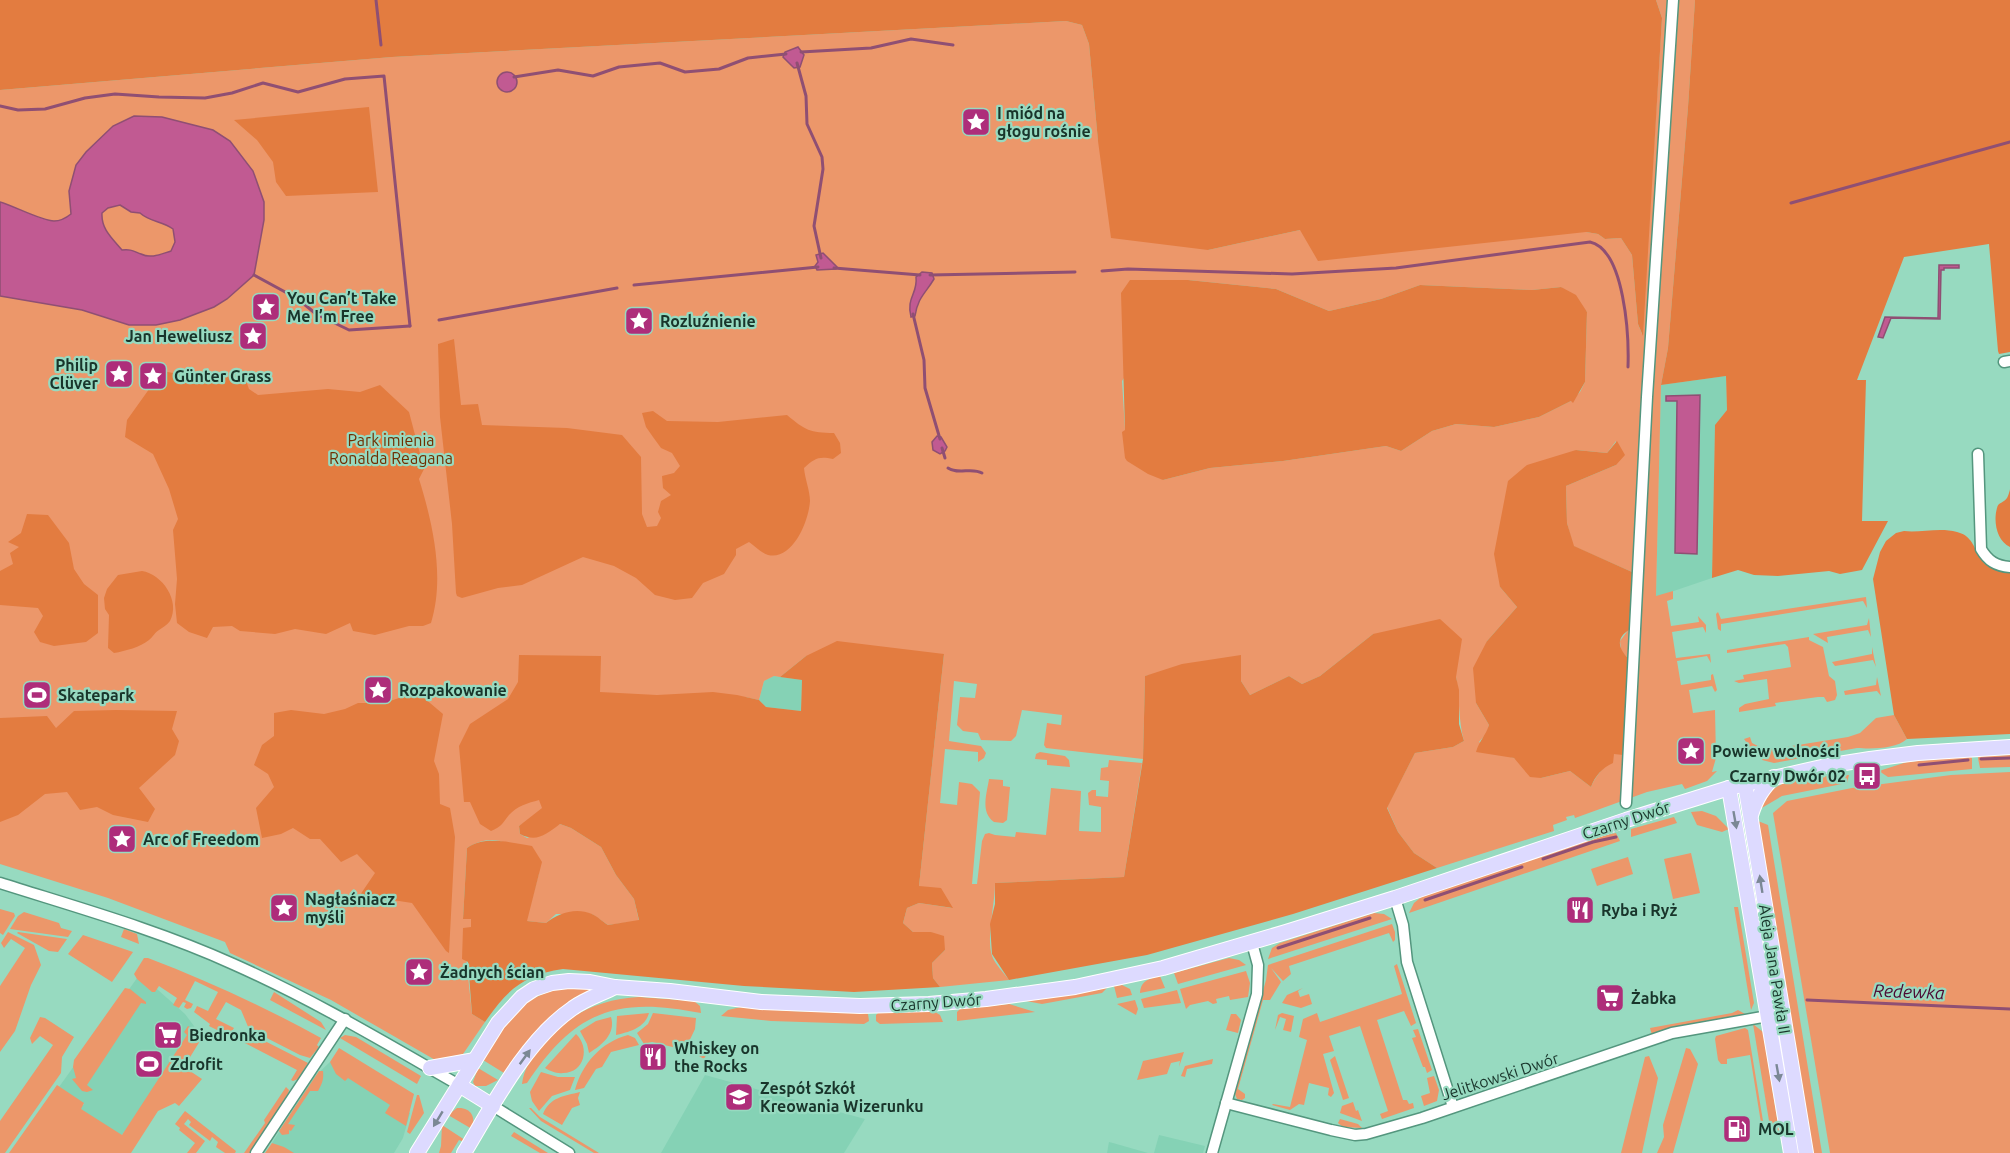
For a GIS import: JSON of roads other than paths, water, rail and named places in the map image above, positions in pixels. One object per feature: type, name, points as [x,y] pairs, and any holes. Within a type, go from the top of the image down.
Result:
[{"type":"main road","name":"Czarny Dwór","points":[[417,1153],[498,1023],[512,1005],[534,989],[552,983],[590,982],[615,987],[800,1004],[860,1006],[939,1003],[1028,994],[1098,983],[1163,968],[1252,943],[1729,788],[1826,766],[1908,754],[2010,747]]},
{"type":"main road","points":[[1750,819],[1755,801],[1762,789],[1774,777]]},
{"type":"main road","name":"Aleja Jana Pawła II","points":[[1745,784],[1806,1153]]},
{"type":"main road","name":"Aleja Jana Pawła II","points":[[1729,788],[1791,1153]]},
{"type":"main road","points":[[464,1153],[531,1049],[554,1022],[579,1004],[615,987]]},
{"type":"main road","points":[[430,1068],[475,1060]]},
{"type":"main road","points":[[459,1085],[493,1106]]},
{"type":"street","points":[[1626,803],[1647,397],[1673,0]]},
{"type":"street","points":[[1978,454],[1981,549],[1989,561],[2010,567]]},
{"type":"street","points":[[0,883],[152,931],[232,964],[345,1019],[459,1085]]},
{"type":"street","points":[[1395,898],[1403,925],[1407,962],[1453,1107]]},
{"type":"street","points":[[1212,1153],[1257,994],[1258,965],[1252,943]]},
{"type":"street","name":"Jelitkowski Dwór","points":[[1226,1103],[1355,1134],[1380,1131],[1671,1033],[1768,1016],[1784,1020]]},
{"type":"street","points":[[256,1153],[345,1019]]},
{"type":"street","points":[[493,1106],[569,1153]]},
{"type":"waterway","points":[[376,0],[381,45]]},
{"type":"waterway","points":[[801,52],[871,48],[911,39],[953,45]]},
{"type":"waterway","points":[[514,77],[558,70],[593,76],[619,67],[660,63],[685,72],[719,69],[748,58],[786,54]]},
{"type":"waterway","points":[[797,63],[806,96],[807,124],[822,157],[823,169],[814,226],[821,258]]},
{"type":"waterway","points":[[0,106],[18,110],[45,109],[85,98],[115,94],[205,98],[232,93],[263,83],[298,92],[345,79],[384,76],[410,326]]},
{"type":"waterway","points":[[1791,203],[2010,142]]},
{"type":"waterway","points":[[1102,271],[1128,269],[1292,274],[1396,268],[1590,242],[1602,248],[1618,277],[1626,316],[1628,367]]},
{"type":"waterway","points":[[634,285],[818,267]]},
{"type":"waterway","points":[[834,268],[920,275]]},
{"type":"waterway","points":[[930,275],[1075,272]]},
{"type":"waterway","points":[[254,275],[298,299],[316,314],[349,330],[410,326]]},
{"type":"waterway","points":[[439,320],[617,288]]},
{"type":"waterway","points":[[913,314],[924,360],[925,388],[940,439]]},
{"type":"waterway","points":[[942,448],[945,458]]},
{"type":"waterway","points":[[948,468],[956,471],[982,473]]},
{"type":"waterway","points":[[1981,759],[2010,758]]},
{"type":"waterway","points":[[1919,765],[1968,760]]},
{"type":"waterway","points":[[1543,859],[1593,842],[1616,837]]},
{"type":"waterway","points":[[1425,900],[1522,867]]},
{"type":"waterway","points":[[1278,948],[1370,918]]},
{"type":"waterway","name":"Redewka","points":[[1807,1000],[2010,1009]]},
{"type":"place","name":"I miód na głogu rośnie","points":[[976,122]]},
{"type":"place","name":"You Can’t Take Me I’m Free","points":[[266,307]]},
{"type":"place","name":"Rozluźnienie","points":[[639,321]]},
{"type":"place","name":"Jan Heweliusz","points":[[253,336]]},
{"type":"place","name":"Philip Clüver","points":[[119,374]]},
{"type":"place","name":"Günter Grass","points":[[153,376]]},
{"type":"place","name":"Rozpakowanie","points":[[378,690]]},
{"type":"place","name":"Skatepark","points":[[37,695]]},
{"type":"place","name":"Powiew wolności","points":[[1691,751]]},
{"type":"place","name":"Czarny Dwór 02","points":[[1867,776]]},
{"type":"place","name":"Arc of Freedom","points":[[122,839]]},
{"type":"place","name":"Nagłaśniacz myśli","points":[[284,908]]},
{"type":"place","name":"Ryba i Ryż","points":[[1580,910]]},
{"type":"place","name":"Żadnych ścian","points":[[419,972]]},
{"type":"place","name":"Żabka","points":[[1610,998]]},
{"type":"place","name":"Biedronka","points":[[168,1035]]},
{"type":"place","name":"Whiskey on the Rocks","points":[[653,1057]]},
{"type":"place","name":"Zdrofit","points":[[149,1064]]},
{"type":"place","name":"Zespół Szkół Kreowania Wizerunku","points":[[739,1097]]},
{"type":"place","name":"MOL","points":[[1737,1129]]},
{"type":"park label","name":"Park imienia Ronalda Reagana","points":[[391,449]]}]
